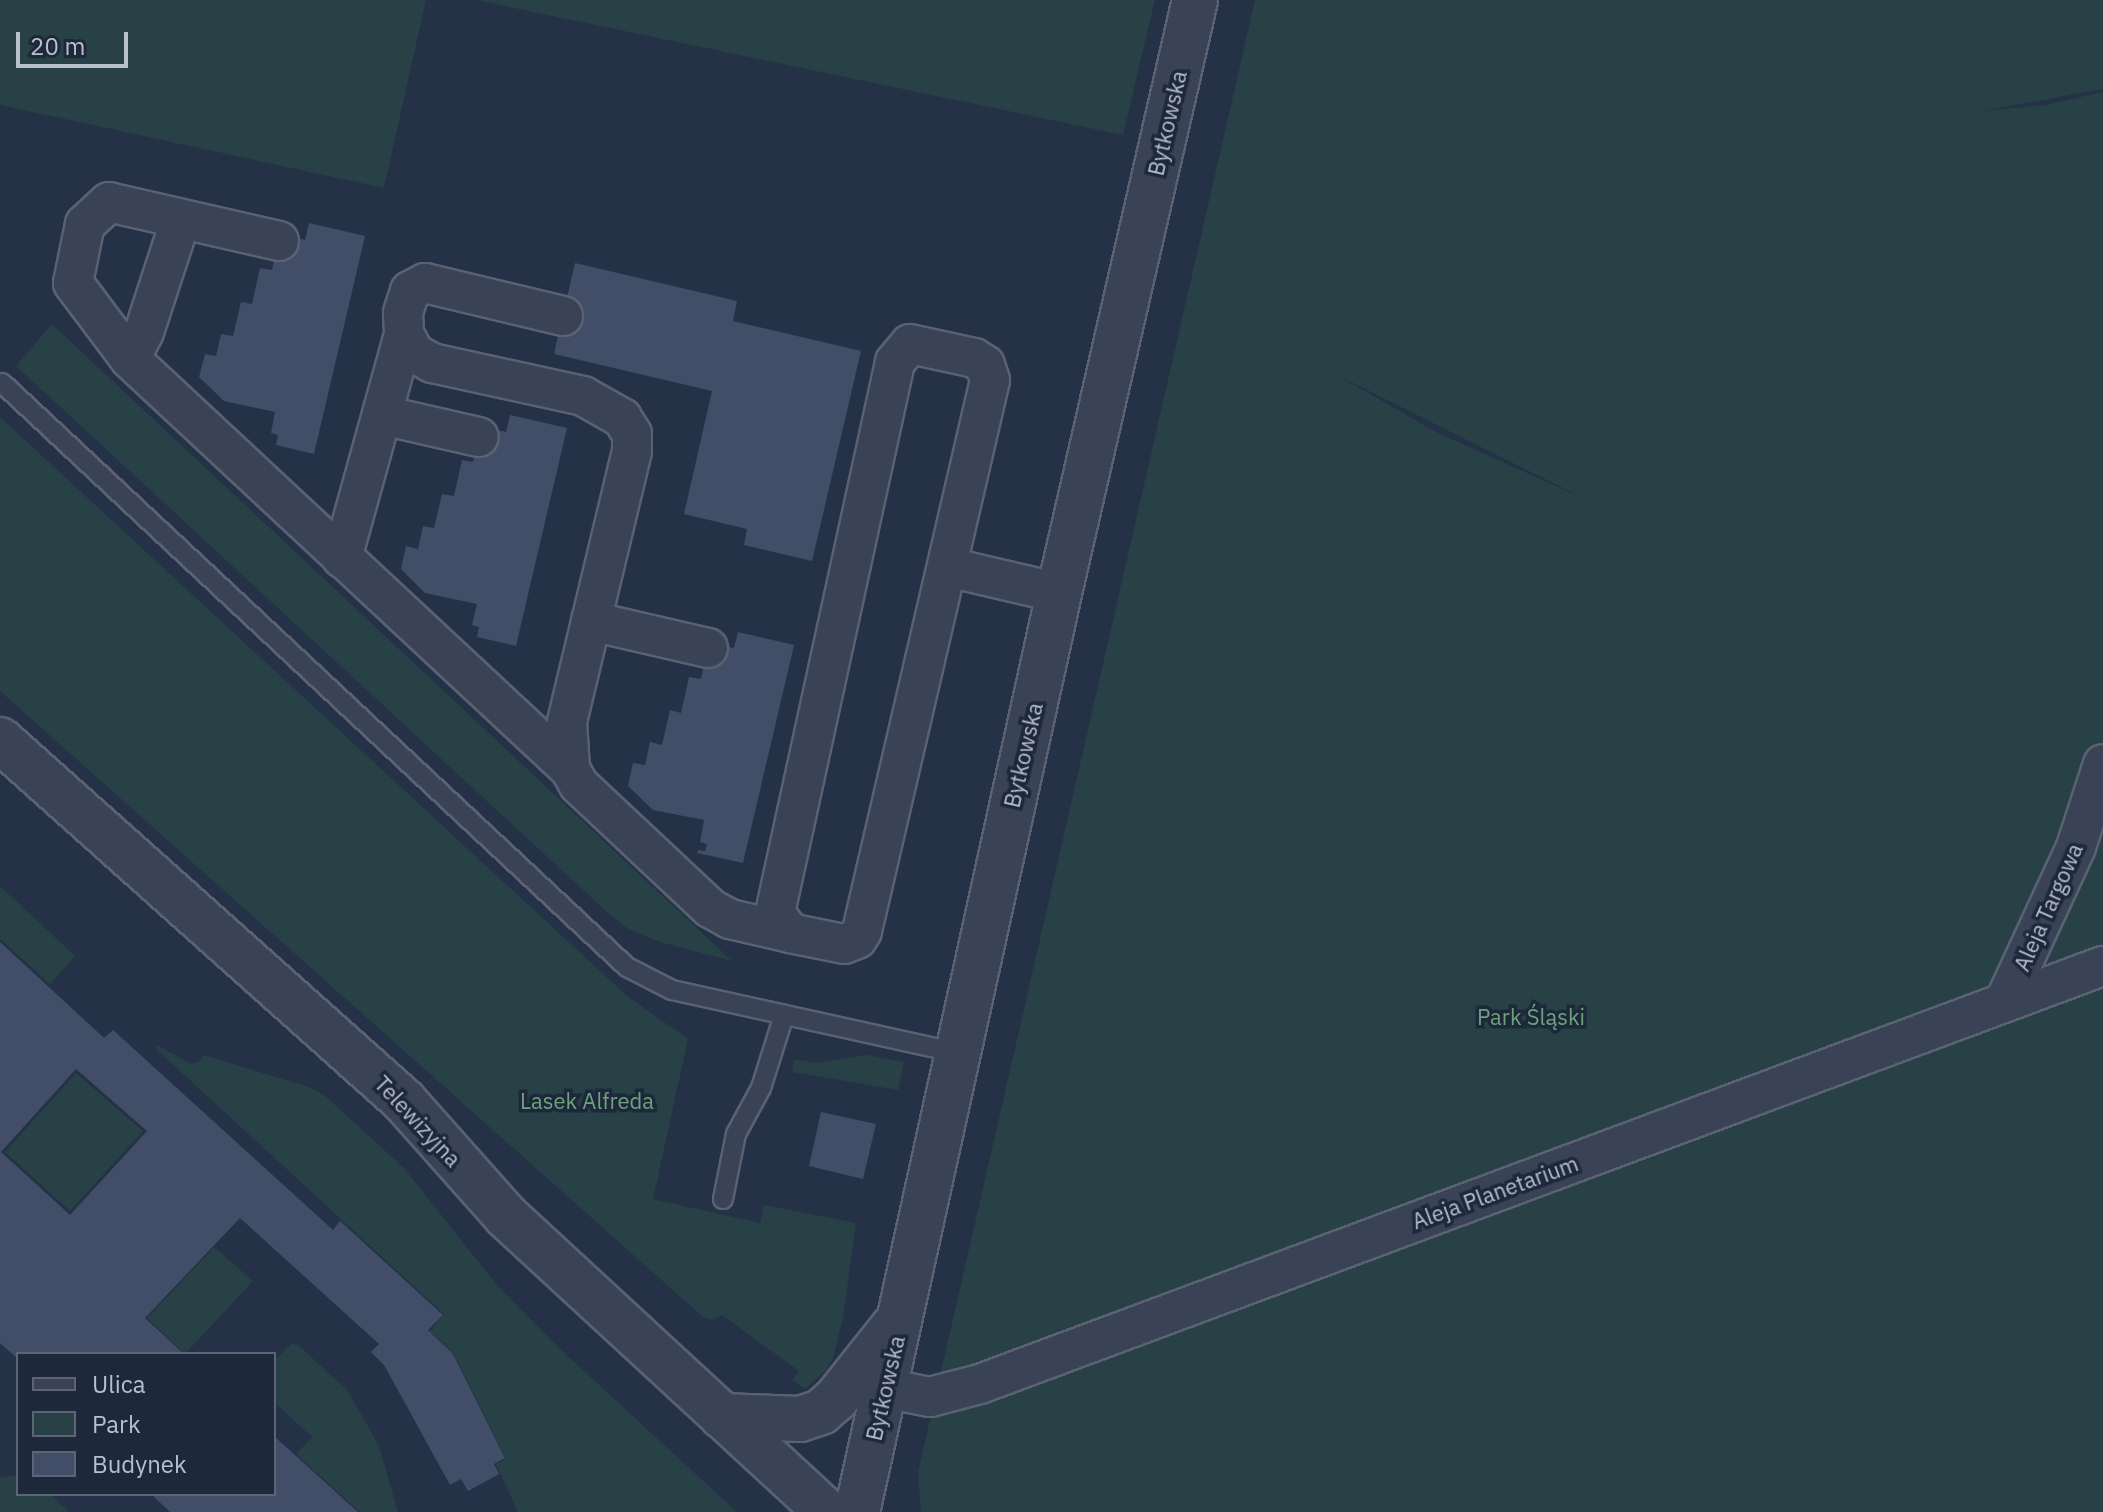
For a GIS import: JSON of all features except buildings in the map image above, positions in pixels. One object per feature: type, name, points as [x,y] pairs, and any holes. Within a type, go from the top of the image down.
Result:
[{"type":"street","name":"Bytkowska","points":[[857,1512],[1059,593],[1195,0]]},
{"type":"street","points":[[279,241],[109,202],[85,224],[73,283],[130,359],[570,769],[579,785],[710,908],[730,919],[790,933],[844,944],[857,939],[862,931],[990,380],[985,365],[974,358],[910,344],[900,351],[895,362],[775,913],[790,933]]},
{"type":"street","points":[[130,359],[144,332],[181,219]]},
{"type":"street","points":[[342,558],[404,334],[403,313],[410,291],[425,283],[563,316]]},
{"type":"street","points":[[404,334],[414,353],[432,363],[583,396],[622,418],[632,434],[632,451],[567,722],[570,769]]},
{"type":"street","points":[[382,415],[479,437]]},
{"type":"street","points":[[948,567],[1059,593]]},
{"type":"street","points":[[591,621],[708,648]]},
{"type":"street","name":"Telewizyjna","points":[[0,740],[404,1101],[506,1216],[827,1512]]},
{"type":"street","name":"Aleja Targowa","points":[[2004,1003],[2076,847],[2103,764]]},
{"type":"street","name":"Aleja Planetarium","points":[[885,1388],[930,1397],[980,1384],[2103,966]]},
{"type":"street","points":[[722,1416],[800,1419],[821,1412],[836,1399],[901,1318]]},
{"type":"lane","points":[[2,383],[627,967],[646,980],[672,990],[960,1053]]},
{"type":"lane","points":[[723,1199],[736,1134],[761,1088],[784,1015]]},
{"type":"green space","points":[[0,0],[426,0],[384,188],[0,105]]},
{"type":"green space","points":[[476,0],[1155,0],[1123,135]]},
{"type":"green space","name":"Park Śląski","points":[[1255,0],[2103,0],[2103,89],[1982,111],[2045,105],[2103,92],[2103,1512],[921,1512],[918,1472]],"holes":[[[1337,375],[1578,496],[1436,432]]]},
{"type":"green space","points":[[52,324],[732,961],[660,942],[628,929],[608,913],[16,366]]},
{"type":"green space","name":"Lasek Alfreda","points":[[0,417],[627,996],[688,1039],[653,1199],[760,1223],[764,1205],[856,1223],[843,1317],[833,1358],[825,1371],[805,1389],[792,1380],[799,1371],[722,1315],[712,1320],[703,1317],[0,691]]},
{"type":"green space","points":[[0,886],[75,956],[50,984],[0,939]]},
{"type":"green space","points":[[157,1045],[191,1064],[199,1062],[203,1055],[309,1087],[325,1096],[404,1168],[496,1284],[560,1349],[737,1512],[518,1512],[496,1464],[506,1459],[454,1354],[430,1331],[444,1314],[155,1048]]},
{"type":"green space","points":[[867,1055],[904,1062],[898,1090],[792,1072],[794,1059],[818,1063]]},
{"type":"green space","points":[[76,1073],[143,1131],[70,1211],[5,1152]]},
{"type":"green space","points":[[214,1247],[253,1281],[187,1352],[183,1352],[147,1318]]},
{"type":"green space","points":[[291,1344],[298,1345],[348,1391],[379,1446],[398,1512],[360,1512],[296,1454],[312,1437],[276,1404],[276,1359]]},
{"type":"green space","points":[[16,1476],[16,1496],[52,1496],[69,1512],[0,1512],[0,1478]]}]
